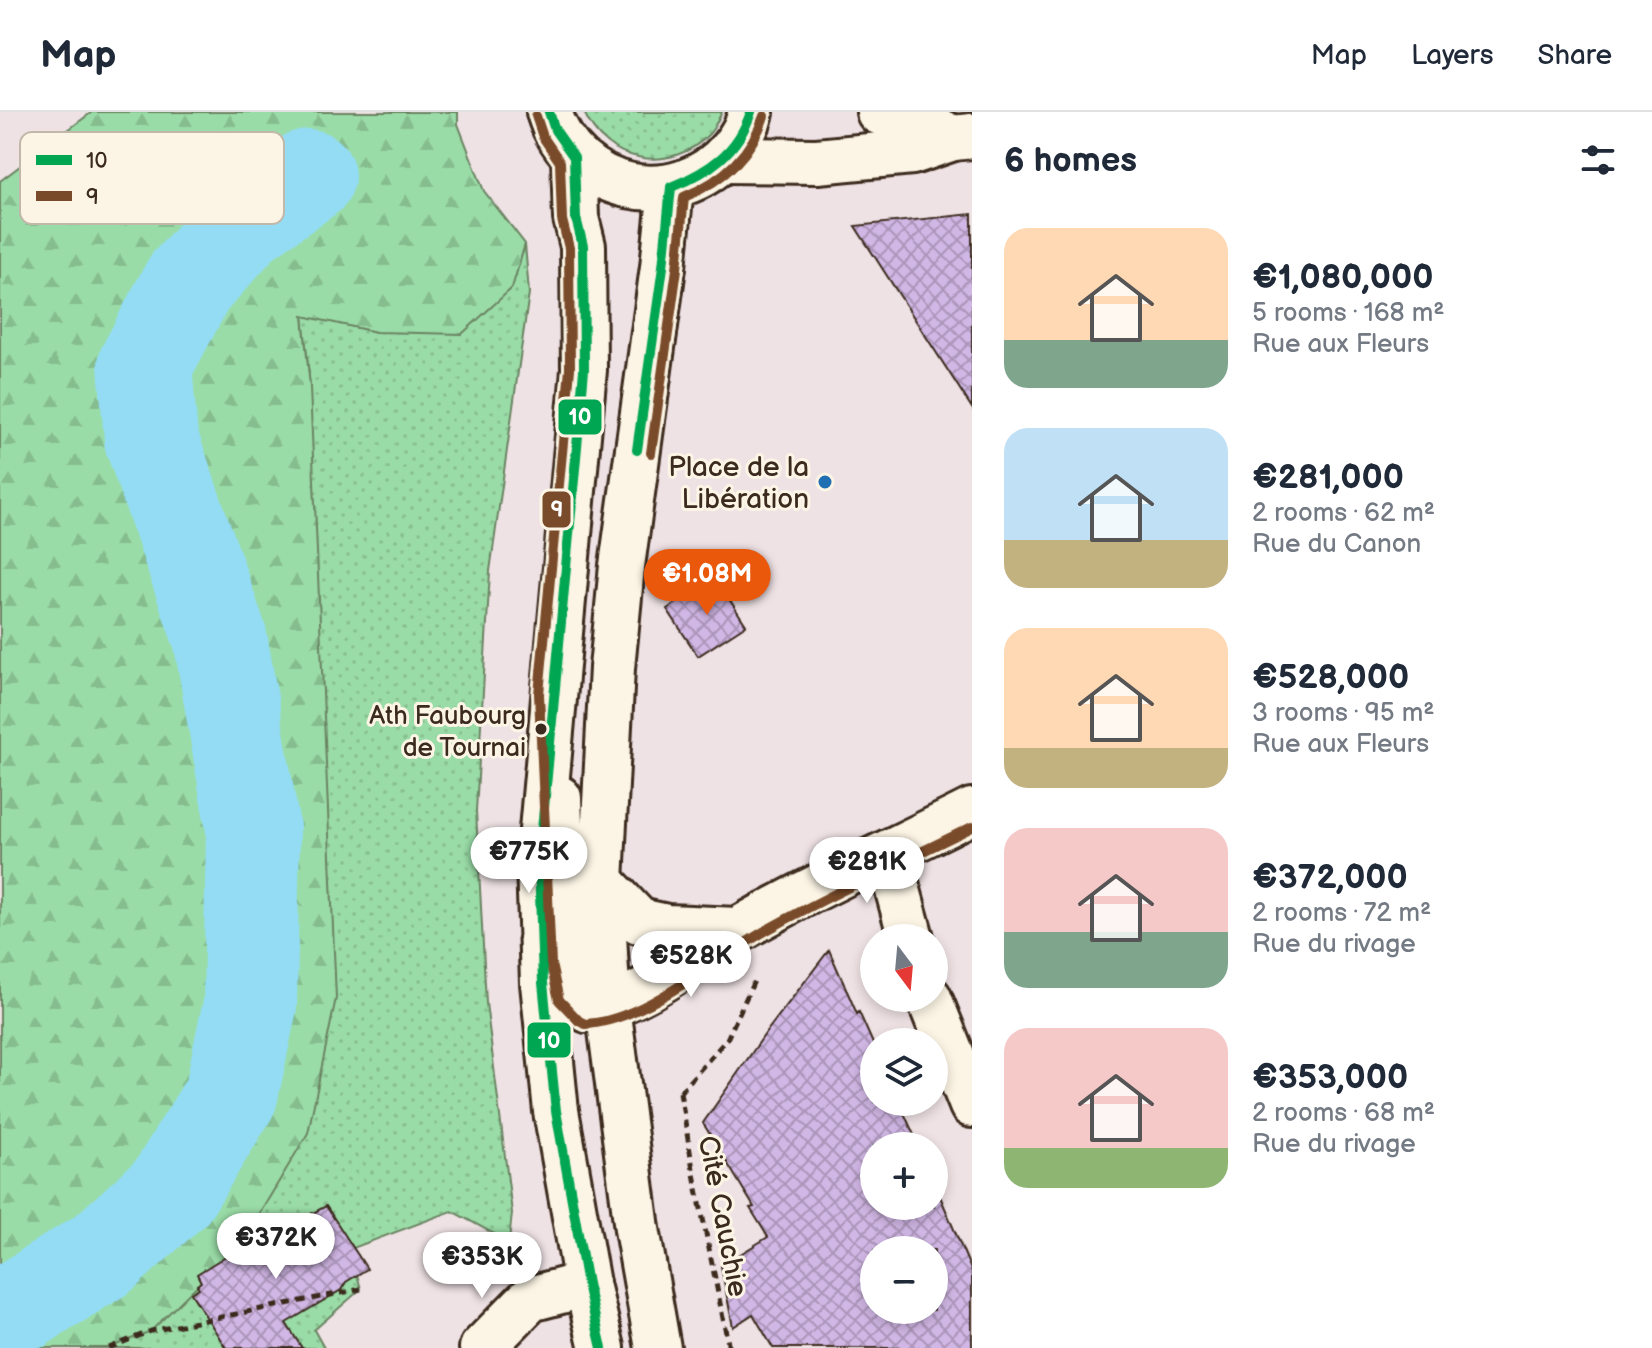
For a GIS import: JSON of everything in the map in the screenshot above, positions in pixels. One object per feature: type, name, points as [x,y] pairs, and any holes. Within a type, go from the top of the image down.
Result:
[{"type":"main road","points":[[549,112],[555,130],[574,157],[602,178],[636,188],[671,187],[698,177],[722,160],[738,141],[751,112]]},
{"type":"main road","points":[[879,112],[963,137]]},
{"type":"main road","points":[[722,160],[817,161],[912,152],[963,137]]},
{"type":"main road","points":[[574,157],[576,218],[583,246],[584,370],[539,863],[543,983],[556,1111],[587,1284],[602,1348]]},
{"type":"main road","points":[[658,1348],[637,1229],[608,1007],[601,881],[612,668],[622,566],[671,187]]},
{"type":"main road","points":[[553,693],[565,963],[571,993],[588,1010],[608,1007],[657,981],[738,930],[972,811]]},
{"type":"main road","points":[[888,854],[907,924]]},
{"type":"main road","points":[[601,881],[639,921],[667,927],[738,930]]},
{"type":"main road","points":[[935,1012],[972,1105]]},
{"type":"main road","points":[[490,1344],[530,1299],[587,1284]]},
{"type":"path","name":"Cité Cauchie","points":[[729,1348],[680,1092],[727,1039],[763,960],[738,930]]},
{"type":"path","points":[[109,1348],[151,1331],[361,1289]]},
{"type":"green space","points":[[92,112],[458,112],[458,124],[484,191],[525,244],[512,288],[462,334],[376,332],[303,316],[310,387],[336,998],[308,1133],[245,1238],[151,1331],[109,1348],[0,1348],[0,181],[20,166],[20,224],[284,224],[284,132],[65,132]]},
{"type":"green space","points":[[584,112],[722,112],[711,132],[694,147],[658,159],[640,158],[607,143]]},
{"type":"green space","points":[[525,244],[529,293],[490,571],[476,811],[486,1003],[512,1213],[509,1242],[452,1211],[350,1249],[361,1289],[314,1330],[324,1348],[105,1348],[310,387],[303,315],[376,332],[511,288]]},
{"type":"building","points":[[972,214],[972,408],[855,226]]},
{"type":"building","points":[[715,577],[746,625],[698,656],[667,609]]},
{"type":"building","points":[[829,950],[866,1028],[860,1028],[860,1116],[905,1116],[913,1132],[860,1132],[860,1220],[948,1220],[948,1215],[972,1272],[972,1348],[773,1348],[753,1314],[733,1327],[721,1266],[768,1237],[750,1208],[754,1207],[703,1123],[767,1031]]},
{"type":"building","points":[[326,1206],[367,1269],[346,1282],[341,1290],[286,1323],[302,1348],[226,1348],[191,1293],[199,1288],[197,1285],[201,1282],[197,1274],[288,1217],[292,1224]]},
{"type":"waterway","points":[[284,193],[308,176]]},
{"type":"waterway","points":[[0,1314],[22,1305],[104,1253],[172,1191],[231,1095],[250,1005],[253,828],[220,637],[151,439],[145,365],[188,284],[241,224]]},
{"type":"transit line","name":"10","points":[[549,112],[555,130],[574,157],[576,218],[583,246],[584,370],[539,863],[543,983],[556,1111],[587,1284],[602,1348]]},
{"type":"transit line","name":"10","points":[[671,187],[698,175],[720,159],[738,138],[751,112]]},
{"type":"transit line","name":"9","points":[[536,116],[543,137],[560,162],[562,220],[569,248],[570,369],[539,694],[551,964],[559,1000],[585,1024],[632,1012],[682,985],[774,926],[972,827]]},
{"type":"transit line","name":"9","points":[[651,453],[684,197],[734,166],[752,143],[764,116]]},
{"type":"transit line","name":"10","points":[[637,450],[671,187]]},
{"type":"place","name":"Place de la Libération","points":[[825,482]]},
{"type":"place","name":"Ath Faubourg de Tournai","points":[[541,729]]}]
